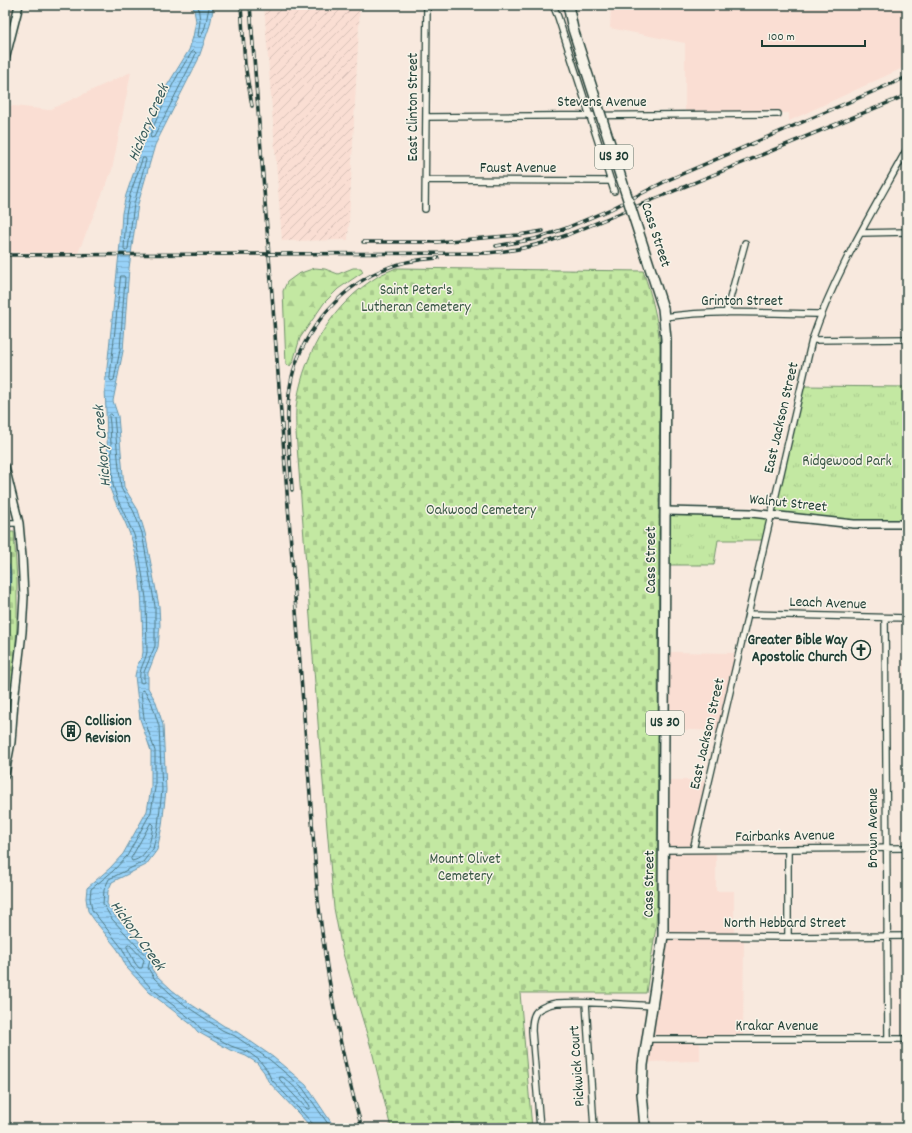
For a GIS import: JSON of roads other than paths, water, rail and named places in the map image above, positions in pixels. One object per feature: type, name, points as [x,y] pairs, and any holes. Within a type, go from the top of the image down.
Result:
[{"type":"main road","name":"Cass Street","points":[[568,5],[573,29],[664,312],[666,339],[663,936],[643,1065],[642,1093],[645,1128]]},
{"type":"street","points":[[5,60],[19,5]]},
{"type":"street","name":"East Clinton Street","points":[[425,209],[427,5]]},
{"type":"street","points":[[554,5],[614,191]]},
{"type":"street","name":"Stevens Avenue","points":[[426,117],[778,114]]},
{"type":"street","name":"East Jackson Street","points":[[693,850],[812,340],[834,282],[907,149]]},
{"type":"street","name":"Faust Avenue","points":[[426,180],[611,182]]},
{"type":"street","points":[[861,233],[907,232]]},
{"type":"street","points":[[726,313],[745,243]]},
{"type":"street","name":"Grinton Street","points":[[664,312],[684,314],[821,314]]},
{"type":"street","points":[[812,340],[907,339]]},
{"type":"street","points":[[5,467],[19,523],[24,597],[11,742],[5,774]]},
{"type":"street","name":"Walnut Street","points":[[666,511],[751,512],[854,524],[907,524]]},
{"type":"street","points":[[5,523],[19,523]]},
{"type":"street","name":"Leach Avenue","points":[[748,614],[907,618]]},
{"type":"street","name":"Brown Avenue","points":[[885,618],[886,936],[888,1039]]},
{"type":"street","name":"Fairbanks Avenue","points":[[664,850],[907,848]]},
{"type":"street","points":[[788,849],[788,937]]},
{"type":"street","name":"North Hebbard Street","points":[[663,936],[907,936]]},
{"type":"street","points":[[540,1128],[532,1031],[532,1023],[536,1013],[543,1007],[555,1003],[652,1006]]},
{"type":"street","name":"Pickwick Court","points":[[586,1003],[594,1128]]},
{"type":"street","name":"Krakar Avenue","points":[[647,1039],[907,1038]]},
{"type":"water","points":[[193,5],[214,5],[210,25],[198,60],[155,145],[138,204],[129,268],[123,351],[113,401],[118,416],[124,487],[138,510],[145,533],[159,606],[160,625],[158,647],[148,673],[148,688],[156,702],[163,725],[166,790],[162,826],[157,850],[146,865],[112,882],[108,891],[107,904],[115,916],[149,952],[156,962],[151,968],[156,975],[189,1003],[224,1026],[237,1032],[273,1057],[306,1085],[335,1128],[312,1128],[268,1081],[264,1072],[257,1063],[198,1032],[192,1025],[149,992],[127,968],[118,950],[88,911],[86,898],[87,888],[110,868],[123,854],[147,811],[151,788],[151,751],[140,719],[135,676],[138,662],[142,658],[143,652],[140,580],[131,537],[109,486],[105,387],[122,213],[126,195],[147,134],[165,89],[189,50],[196,21]]},
{"type":"water","points":[[5,561],[10,566],[11,577],[9,593],[5,604]]},
{"type":"railway","points":[[241,5],[245,64],[252,106]]},
{"type":"railway","points":[[250,5],[318,900],[335,1015],[347,1072],[362,1128]]},
{"type":"railway","points":[[496,246],[535,239],[564,229],[611,209],[668,180],[907,77]]},
{"type":"railway","points":[[5,255],[487,253],[518,249],[538,245],[567,235],[907,95]]},
{"type":"railway","points":[[363,242],[437,242],[519,235],[543,231]]},
{"type":"railway","points":[[292,490],[288,426],[290,387],[294,368],[310,333],[335,303],[349,290],[365,279],[382,270],[396,265],[417,260],[438,258]]},
{"type":"place","name":"Greater Bible Way Apostolic Church","points":[[861,650]]},
{"type":"place","name":"Collision Revision","points":[[71,731]]},
{"type":"water label","name":"Hickory Creek","points":[[149,123]]},
{"type":"water label","name":"Hickory Creek","points":[[103,446]]},
{"type":"water label","name":"Hickory Creek","points":[[137,936]]},
{"type":"park label","name":"Saint Peter's Lutheran Cemetery","points":[[416,300]]},
{"type":"park label","name":"Ridgewood Park","points":[[847,462]]},
{"type":"park label","name":"Oakwood Cemetery","points":[[481,511]]},
{"type":"park label","name":"Mount Olivet Cemetery","points":[[465,868]]}]
